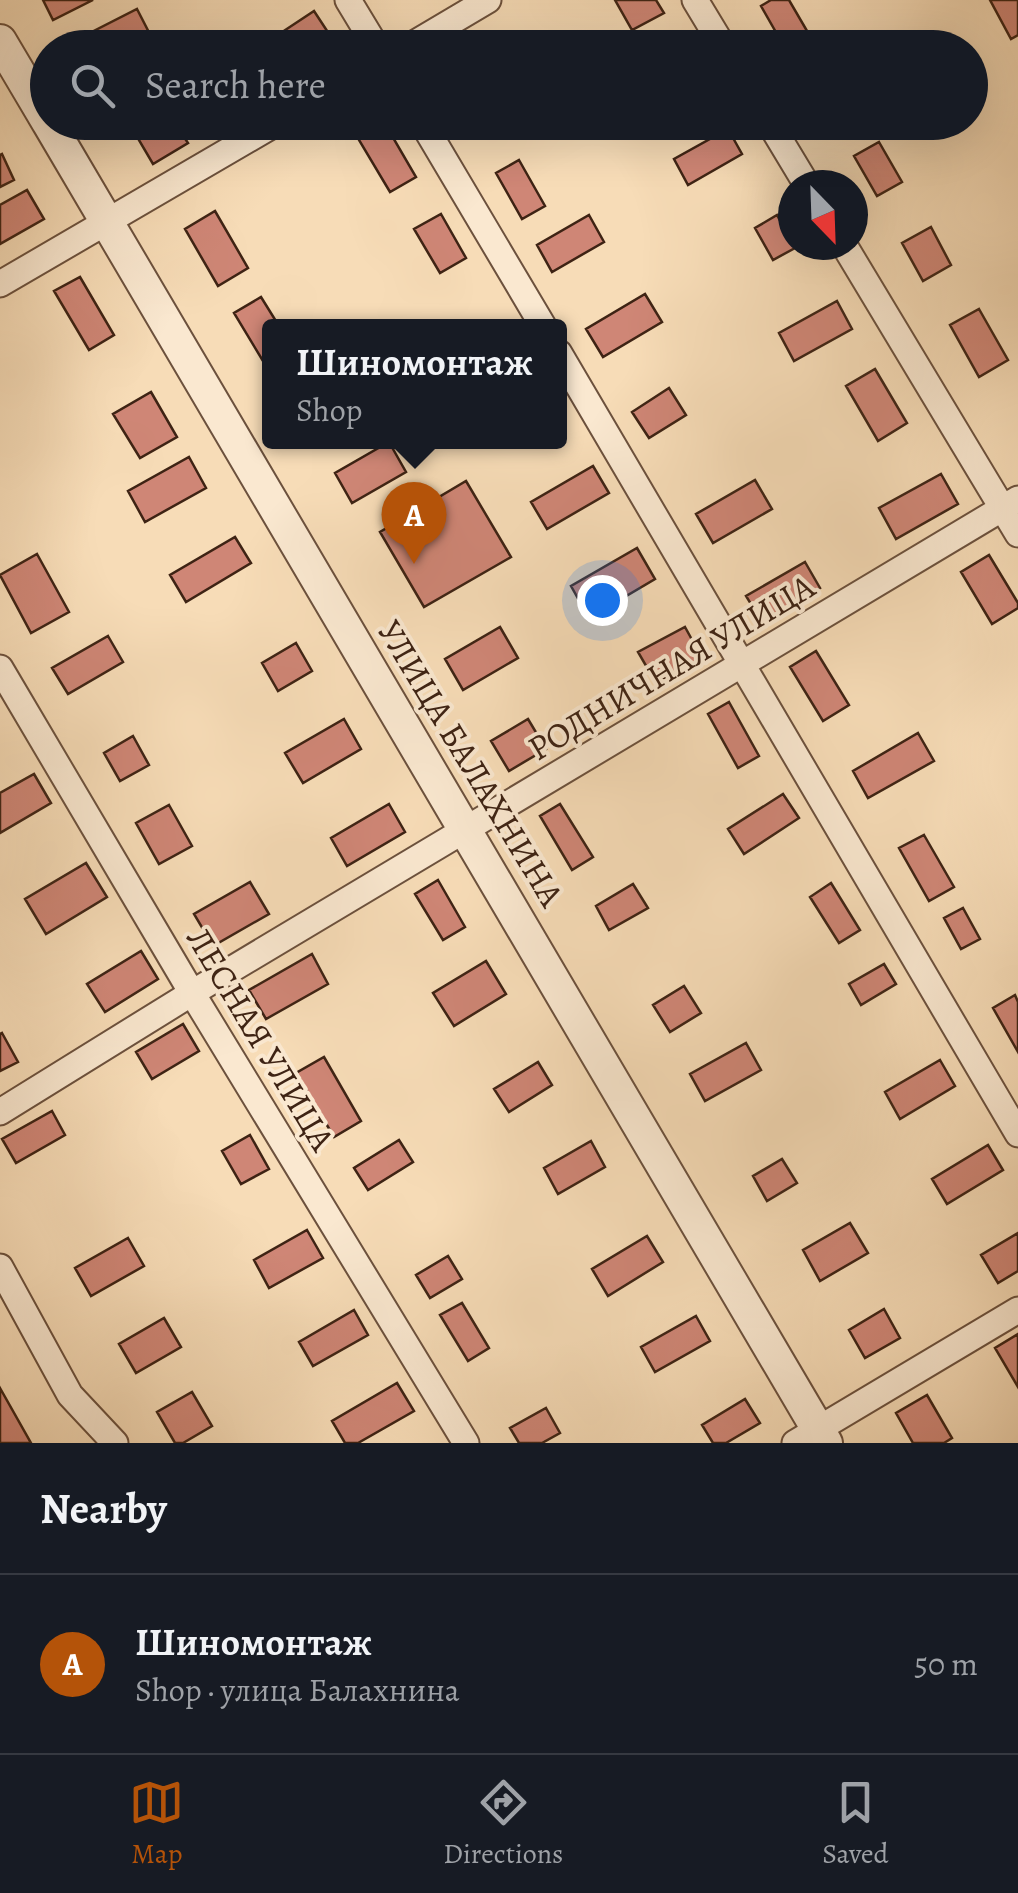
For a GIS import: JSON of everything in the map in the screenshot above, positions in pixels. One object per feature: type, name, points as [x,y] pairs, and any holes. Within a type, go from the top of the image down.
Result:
[{"type":"street","points":[[348,0],[366,30]]},
{"type":"street","points":[[437,30],[488,0]]},
{"type":"street","points":[[695,0],[713,30]]},
{"type":"street","name":"УЛИЦА БАЛАХНИНА","points":[[0,41],[30,92]]},
{"type":"street","name":"УЛИЦА БАЛАХНИНА","points":[[58,140],[464,830],[813,1438]]},
{"type":"street","points":[[0,284],[247,140]]},
{"type":"street","points":[[433,140],[539,319]]},
{"type":"street","points":[[781,140],[798,170]]},
{"type":"street","points":[[854,260],[1010,504],[1018,534]]},
{"type":"street","points":[[567,366],[1018,1134]]},
{"type":"street","name":"РОДНИЧНАЯ УЛИЦА","points":[[0,1112],[1010,504]]},
{"type":"street","name":"ЛЕСНАЯ УЛИЦА","points":[[0,668],[466,1443]]},
{"type":"street","points":[[0,1268],[70,1395],[114,1443]]},
{"type":"street","points":[[813,1438],[1018,1310]]},
{"type":"building","points":[[43,0],[93,0],[53,20]]},
{"type":"building","points":[[615,0],[656,0],[664,13],[632,30]]},
{"type":"building","points":[[771,0],[789,0],[806,30],[775,30],[761,6]]},
{"type":"building","points":[[990,0],[1018,0],[1018,35],[1011,39]]},
{"type":"building","points":[[137,9],[148,30],[96,30]]},
{"type":"building","points":[[314,11],[326,30],[285,30]]},
{"type":"building","points":[[139,140],[188,143],[153,164]]},
{"type":"building","points":[[359,140],[394,140],[416,177],[390,192]]},
{"type":"building","points":[[708,140],[734,140],[742,154],[688,185],[674,159]]},
{"type":"building","points":[[879,142],[902,182],[877,196],[868,180],[868,170],[862,170],[854,156]]},
{"type":"building","points":[[0,155],[14,180],[0,187]]},
{"type":"building","points":[[519,160],[545,206],[522,219],[496,173]]},
{"type":"building","points":[[27,190],[44,219],[0,244],[0,205]]},
{"type":"building","points":[[215,211],[248,268],[218,286],[185,229]]},
{"type":"building","points":[[441,214],[466,258],[440,273],[414,229]]},
{"type":"building","points":[[589,215],[604,242],[552,272],[537,245]]},
{"type":"building","points":[[777,215],[778,257],[773,260],[755,228]]},
{"type":"building","points":[[931,227],[951,265],[923,281],[902,243]]},
{"type":"building","points":[[80,277],[114,335],[89,350],[54,291]]},
{"type":"building","points":[[645,294],[662,322],[603,357],[586,329]]},
{"type":"building","points":[[261,297],[275,319],[262,319],[262,359],[234,313]]},
{"type":"building","points":[[837,301],[852,329],[794,361],[779,333]]},
{"type":"building","points":[[979,309],[1008,360],[979,377],[950,325]]},
{"type":"building","points":[[875,369],[907,423],[878,441],[846,386]]},
{"type":"building","points":[[669,388],[686,415],[649,438],[632,412]]},
{"type":"building","points":[[151,392],[177,437],[140,458],[113,414]]},
{"type":"building","points":[[377,449],[393,449],[406,472],[352,503],[335,473]]},
{"type":"building","points":[[189,457],[206,488],[145,522],[128,491]]},
{"type":"building","points":[[593,466],[609,493],[547,529],[531,502]]},
{"type":"building","points":[[941,474],[958,504],[896,539],[879,508]]},
{"type":"building","points":[[755,480],[772,509],[713,543],[696,514]]},
{"type":"building","points":[[466,481],[511,557],[424,607],[380,532]]},
{"type":"building","points":[[235,537],[251,563],[186,602],[170,575]]},
{"type":"building","points":[[637,548],[655,579],[589,618],[571,586]]},
{"type":"building","points":[[37,554],[69,612],[31,633],[0,575]]},
{"type":"building","points":[[989,555],[1018,603],[1018,608],[992,624],[961,572]]},
{"type":"building","points":[[805,562],[820,588],[762,622],[746,596]]},
{"type":"building","points":[[500,627],[518,658],[463,690],[445,659]]},
{"type":"building","points":[[685,627],[702,658],[656,683],[638,652]]},
{"type":"building","points":[[108,636],[123,662],[68,694],[52,668]]},
{"type":"building","points":[[296,643],[312,671],[278,691],[262,663]]},
{"type":"building","points":[[816,651],[849,705],[823,721],[790,667]]},
{"type":"building","points":[[729,702],[759,756],[738,768],[708,714]]},
{"type":"building","points":[[344,719],[361,749],[303,783],[285,753]]},
{"type":"building","points":[[528,719],[546,749],[509,771],[491,741]]},
{"type":"building","points":[[918,733],[934,761],[868,798],[853,771]]},
{"type":"building","points":[[133,736],[149,765],[120,781],[104,753]]},
{"type":"building","points":[[34,774],[51,803],[0,833],[0,793]]},
{"type":"building","points":[[783,794],[799,818],[744,854],[728,829]]},
{"type":"building","points":[[389,804],[405,832],[347,866],[331,838]]},
{"type":"building","points":[[560,804],[593,857],[572,870],[540,816]]},
{"type":"building","points":[[169,805],[192,846],[159,864],[136,823]]},
{"type":"building","points":[[924,835],[954,887],[929,901],[899,848]]},
{"type":"building","points":[[86,863],[107,897],[46,934],[25,899]]},
{"type":"building","points":[[438,880],[465,927],[443,940],[415,894]]},
{"type":"building","points":[[250,882],[269,914],[213,946],[194,914]]},
{"type":"building","points":[[831,883],[860,930],[839,943],[810,897]]},
{"type":"building","points":[[633,884],[648,908],[609,930],[596,906]]},
{"type":"building","points":[[963,908],[980,939],[961,949],[944,918]]},
{"type":"building","points":[[141,951],[158,979],[105,1012],[87,984]]},
{"type":"building","points":[[312,954],[328,984],[266,1019],[249,990]]},
{"type":"building","points":[[486,961],[506,994],[454,1026],[433,993]]},
{"type":"building","points":[[884,964],[896,984],[861,1005],[849,984]]},
{"type":"building","points":[[684,986],[701,1013],[670,1032],[653,1005]]},
{"type":"building","points":[[1015,995],[1018,1002],[1018,1052],[993,1008]]},
{"type":"building","points":[[183,1024],[199,1051],[152,1079],[136,1052]]},
{"type":"building","points":[[0,1034],[18,1062],[0,1071]]},
{"type":"building","points":[[746,1043],[761,1070],[705,1101],[690,1074]]},
{"type":"building","points":[[324,1057],[361,1121],[334,1137],[296,1073]]},
{"type":"building","points":[[940,1060],[955,1086],[900,1119],[885,1092]]},
{"type":"building","points":[[538,1062],[552,1085],[509,1112],[494,1089]]},
{"type":"building","points":[[52,1111],[65,1135],[16,1163],[2,1139]]},
{"type":"building","points":[[250,1135],[269,1169],[241,1184],[222,1151]]},
{"type":"building","points":[[399,1140],[413,1162],[368,1190],[354,1168]]},
{"type":"building","points":[[591,1141],[605,1167],[558,1194],[544,1168]]},
{"type":"building","points":[[988,1145],[1003,1170],[947,1204],[932,1179]]},
{"type":"building","points":[[782,1159],[797,1183],[767,1201],[753,1176]]},
{"type":"building","points":[[850,1223],[868,1253],[820,1281],[803,1250]]},
{"type":"building","points":[[307,1230],[323,1258],[269,1288],[254,1260]]},
{"type":"building","points":[[1018,1233],[1018,1271],[998,1283],[981,1255]]},
{"type":"building","points":[[647,1236],[663,1262],[608,1296],[592,1269]]},
{"type":"building","points":[[128,1238],[144,1266],[91,1296],[75,1268]]},
{"type":"building","points":[[448,1256],[462,1279],[430,1298],[416,1275]]},
{"type":"building","points":[[462,1303],[489,1348],[468,1361],[440,1315]]},
{"type":"building","points":[[884,1309],[900,1338],[865,1358],[849,1330]]},
{"type":"building","points":[[354,1310],[368,1335],[313,1366],[299,1342]]},
{"type":"building","points":[[696,1316],[710,1341],[655,1372],[641,1347]]},
{"type":"building","points":[[164,1318],[181,1347],[136,1373],[119,1344]]},
{"type":"building","points":[[1018,1334],[1018,1387],[995,1348]]},
{"type":"building","points":[[397,1383],[414,1411],[358,1443],[345,1443],[332,1421]]},
{"type":"building","points":[[0,1388],[31,1443],[0,1443]]},
{"type":"building","points":[[192,1392],[212,1426],[183,1443],[175,1443],[157,1412]]},
{"type":"building","points":[[927,1395],[952,1438],[944,1443],[913,1443],[896,1413]]},
{"type":"building","points":[[745,1399],[760,1423],[726,1443],[713,1443],[702,1425]]},
{"type":"building","points":[[546,1408],[560,1433],[542,1443],[519,1443],[510,1428]]},
{"type":"place","name":"Шиномонтаж","points":[[414,564]]}]
